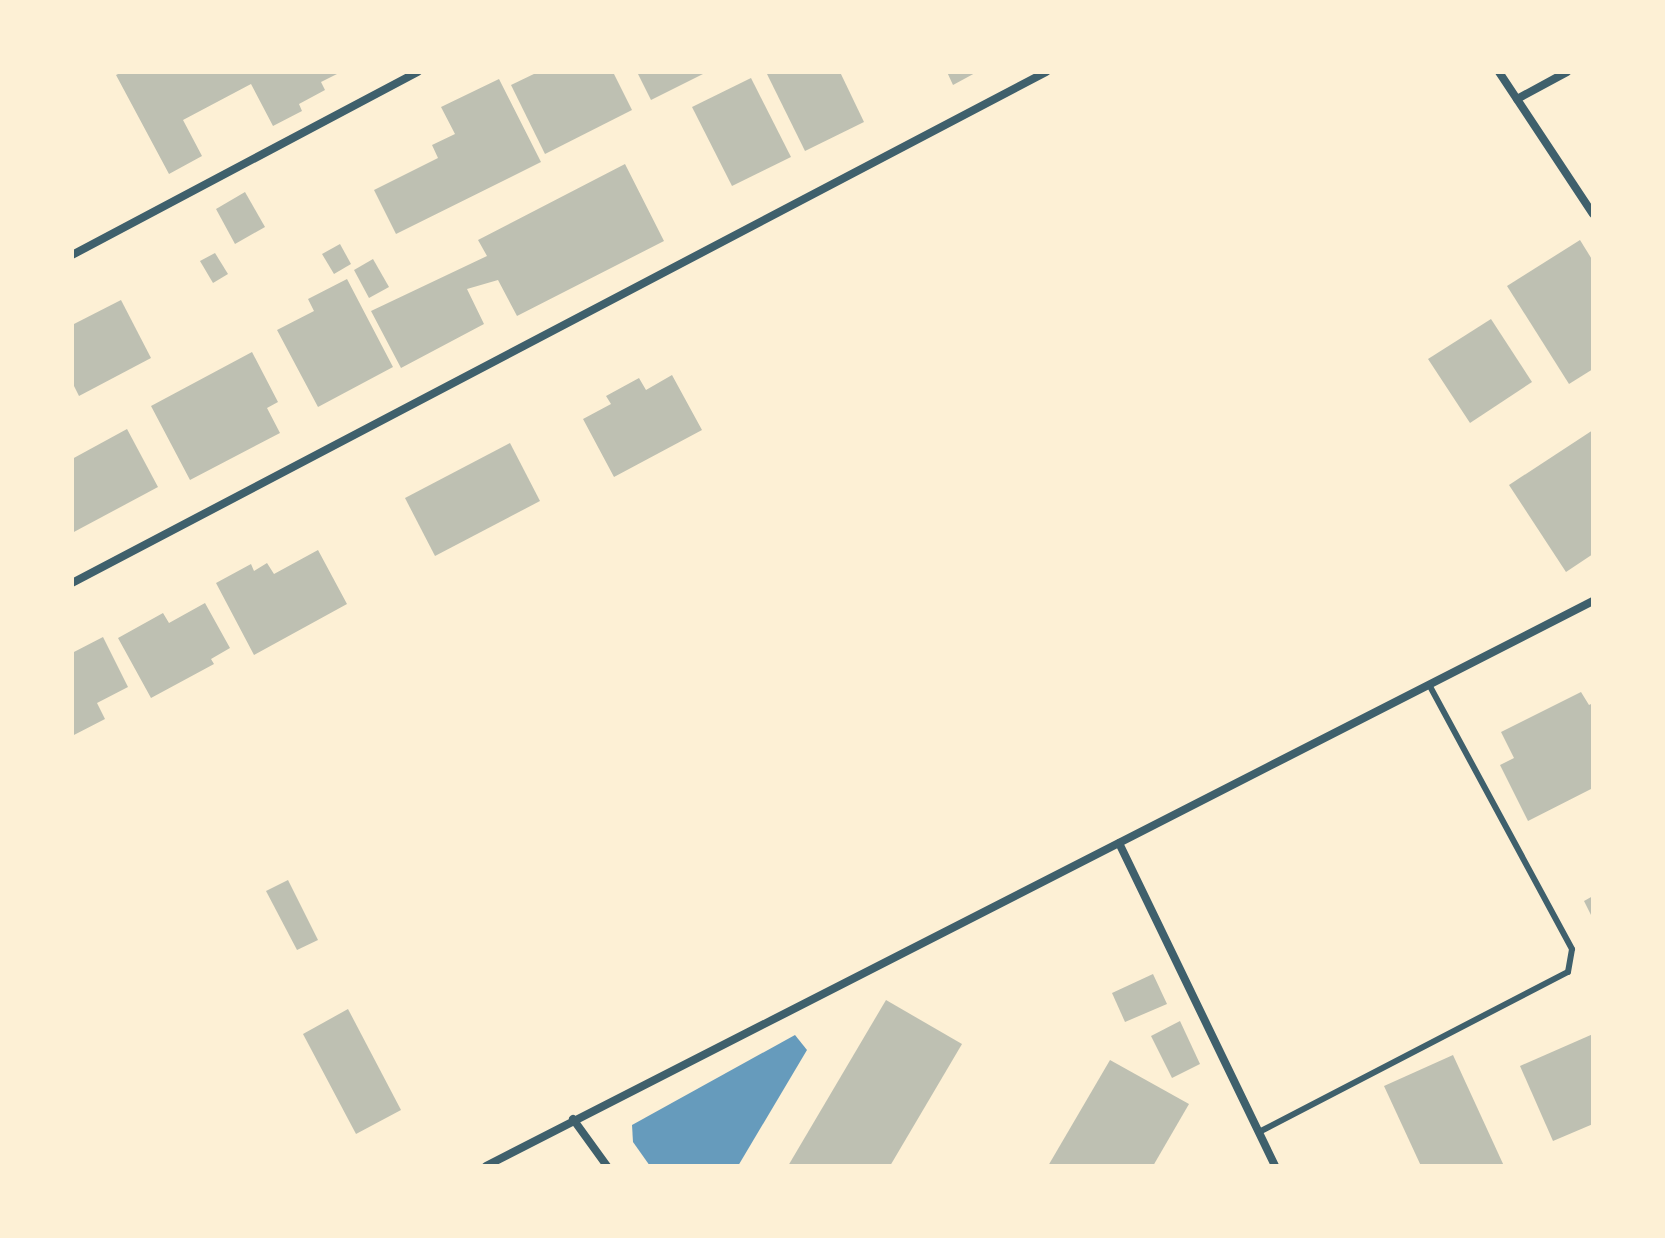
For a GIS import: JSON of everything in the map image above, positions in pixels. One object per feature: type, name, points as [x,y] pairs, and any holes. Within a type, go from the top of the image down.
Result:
[{"type":"street","points":[[72,255],[417,72]]},
{"type":"street","points":[[72,583],[1046,72]]},
{"type":"street","points":[[1499,72],[1593,214]]},
{"type":"street","points":[[1517,99],[1567,72]]},
{"type":"street","points":[[486,1166],[1593,601]]},
{"type":"street","points":[[1119,843],[1275,1166]]},
{"type":"street","points":[[573,1119],[607,1166]]},
{"type":"lane","points":[[1259,1132],[1568,972],[1572,949],[1429,685]]},
{"type":"water","points":[[795,1035],[807,1050],[738,1166],[650,1166],[633,1142],[632,1125]]},
{"type":"building","points":[[122,72],[341,72],[321,82],[325,90],[299,104],[302,111],[273,126],[251,84],[183,120],[202,156],[169,174],[116,75]]},
{"type":"building","points":[[538,72],[613,72],[632,110],[545,154],[511,85]]},
{"type":"building","points":[[637,72],[707,72],[651,100]]},
{"type":"building","points":[[766,72],[840,72],[864,122],[805,151]]},
{"type":"building","points":[[947,72],[977,72],[953,85]]},
{"type":"building","points":[[751,78],[791,157],[732,186],[692,107]]},
{"type":"building","points":[[499,79],[541,162],[396,234],[374,190],[438,158],[432,145],[455,134],[441,107]]},
{"type":"building","points":[[625,164],[664,241],[517,316],[498,280],[467,289],[484,324],[401,368],[371,311],[487,256],[478,240]]},
{"type":"building","points":[[245,192],[265,227],[235,244],[216,209]]},
{"type":"building","points":[[1580,240],[1593,261],[1593,369],[1569,384],[1507,286]]},
{"type":"building","points":[[340,244],[351,264],[334,274],[322,254]]},
{"type":"building","points":[[215,253],[228,274],[213,283],[200,261]]},
{"type":"building","points":[[373,259],[389,287],[369,298],[354,270]]},
{"type":"building","points":[[347,279],[393,367],[318,407],[277,330],[314,311],[308,299]]},
{"type":"building","points":[[121,300],[151,358],[79,396],[72,382],[72,325]]},
{"type":"building","points":[[1491,319],[1532,382],[1470,423],[1428,359]]},
{"type":"building","points":[[252,352],[278,402],[267,408],[280,433],[190,480],[151,406]]},
{"type":"building","points":[[672,375],[702,430],[614,477],[583,419],[611,404],[606,396],[639,378],[646,390]]},
{"type":"building","points":[[127,429],[158,487],[72,533],[72,459]]},
{"type":"building","points":[[1593,430],[1593,554],[1566,572],[1509,485]]},
{"type":"building","points":[[510,443],[540,501],[435,556],[405,498]]},
{"type":"building","points":[[318,550],[347,604],[254,655],[216,583],[251,564],[254,571],[267,563],[274,574]]},
{"type":"building","points":[[205,603],[230,648],[211,659],[214,664],[151,698],[118,638],[163,613],[169,623]]},
{"type":"building","points":[[103,637],[128,687],[97,703],[105,719],[72,736],[72,653]]},
{"type":"building","points":[[1581,692],[1589,705],[1593,703],[1593,788],[1528,821],[1500,765],[1514,758],[1501,732]]},
{"type":"building","points":[[288,880],[318,940],[297,950],[266,891]]},
{"type":"building","points":[[1593,896],[1593,919],[1584,901]]},
{"type":"building","points":[[1153,974],[1167,1004],[1125,1022],[1112,993]]},
{"type":"building","points":[[886,1000],[962,1044],[890,1166],[788,1166]]},
{"type":"building","points":[[348,1009],[401,1110],[356,1134],[303,1034]]},
{"type":"building","points":[[1180,1021],[1200,1064],[1172,1078],[1151,1036]]},
{"type":"building","points":[[1593,1034],[1593,1124],[1553,1141],[1520,1066]]},
{"type":"building","points":[[1453,1055],[1504,1166],[1421,1166],[1384,1086]]},
{"type":"building","points":[[1110,1060],[1189,1104],[1153,1166],[1048,1166]]}]
